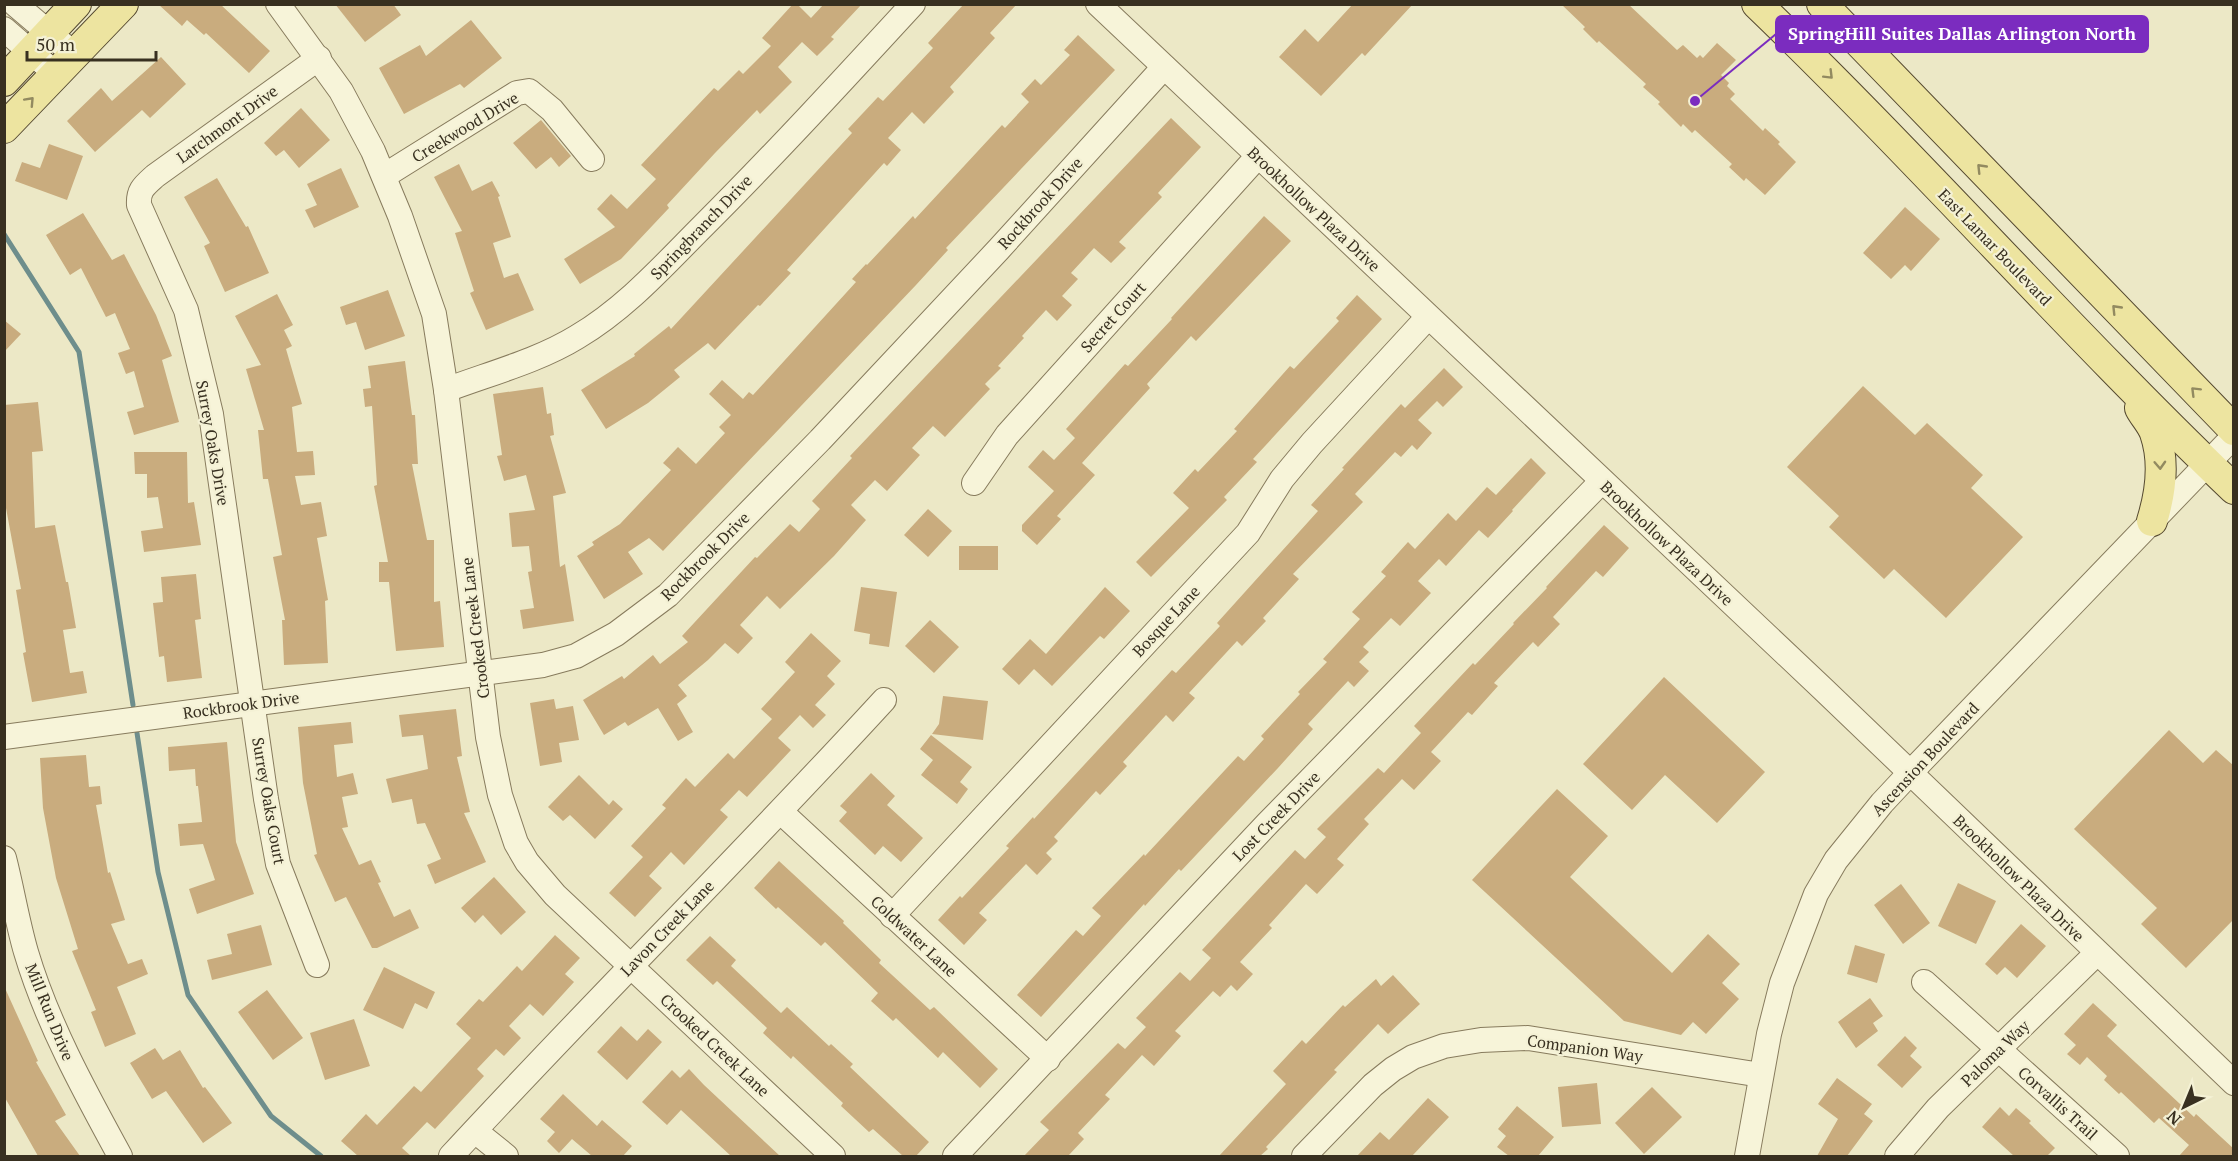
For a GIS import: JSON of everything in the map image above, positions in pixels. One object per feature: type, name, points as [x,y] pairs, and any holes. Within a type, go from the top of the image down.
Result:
[{"type":"main road","points":[[4,81],[76,4]]},
{"type":"main road","points":[[4,128],[123,4]]},
{"type":"main road","name":"East Lamar Boulevard","points":[[1757,4],[1909,157],[2118,376],[2234,489]]},
{"type":"main road","points":[[1822,4],[2234,430]]},
{"type":"main road","points":[[2118,376],[2154,431],[2161,460],[2160,496],[2152,521]]},
{"type":"street","points":[[15,4],[40,43],[65,65]]},
{"type":"street","name":"Crooked Creek Lane","points":[[278,4],[341,91],[373,151],[400,216],[434,314],[446,390],[488,736],[500,795],[516,843],[527,862],[555,895],[833,1156]]},
{"type":"street","name":"Springbranch Drive","points":[[446,390],[575,339],[607,318],[633,296],[722,208],[913,4]]},
{"type":"street","name":"Brookhollow Plaza Drive","points":[[1098,4],[2234,1083]]},
{"type":"street","points":[[4,29],[40,43]]},
{"type":"street","name":"Larchmont Drive","points":[[138,194],[141,188],[155,176],[319,58]]},
{"type":"street","name":"Rockbrook Drive","points":[[4,737],[543,665],[576,656],[616,634],[668,595],[820,440],[1164,67]]},
{"type":"street","name":"Creekwood Drive","points":[[384,176],[517,93],[530,91],[552,110],[592,159]]},
{"type":"street","name":"Secret Court","points":[[974,483],[1007,435],[1258,156]]},
{"type":"street","name":"Surrey Oaks Drive","points":[[138,194],[139,205],[186,310],[211,414],[252,703]]},
{"type":"street","name":"Bosque Lane","points":[[892,916],[1248,533],[1282,479],[1312,443],[1428,317]]},
{"type":"street","name":"Ascension Boulevard","points":[[1747,1156],[1769,1034],[1786,969],[1816,894],[1836,860],[1882,803],[1910,773],[2234,436]]},
{"type":"street","name":"Lost Creek Drive","points":[[955,1156],[1267,824],[1602,481]]},
{"type":"street","name":"Lavon Creek Lane","points":[[451,1156],[631,965],[781,812],[884,700]]},
{"type":"street","name":"Surrey Oaks Court","points":[[252,703],[278,864],[317,965]]},
{"type":"street","name":"Coldwater Lane","points":[[781,812],[1048,1059]]},
{"type":"street","name":"Mill Run Drive","points":[[4,858],[26,952],[78,1080],[120,1156]]},
{"type":"street","name":"Paloma Way","points":[[1897,1156],[1938,1108],[2097,953]]},
{"type":"street","name":"Corvallis Trail","points":[[1924,982],[2117,1156]]},
{"type":"street","name":"Companion Way","points":[[1304,1156],[1373,1085],[1393,1069],[1413,1057],[1444,1046],[1481,1040],[1528,1038],[1761,1075]]},
{"type":"street","points":[[475,1131],[506,1156]]},
{"type":"building","points":[[158,4],[220,4],[270,51],[249,73],[206,33],[204,35],[187,20],[182,26]]},
{"type":"building","points":[[335,4],[393,4],[401,15],[365,42]]},
{"type":"building","points":[[793,4],[797,4],[811,18],[824,4],[862,4],[831,37],[834,39],[817,56],[802,42],[778,67],[792,82],[760,114],[757,110],[715,153],[667,205],[669,208],[621,259],[580,284],[564,259],[615,227],[597,209],[611,194],[627,209],[656,179],[641,165],[714,88],[718,91],[739,70],[743,74],[771,46],[762,38]]},
{"type":"building","points":[[964,4],[1017,4],[990,33],[995,38],[950,87],[954,92],[924,124],[912,112],[888,138],[901,150],[887,166],[884,163],[787,270],[791,273],[760,306],[758,305],[715,350],[708,343],[674,370],[680,377],[648,403],[606,429],[581,390],[635,356],[634,354],[669,326],[671,329],[852,133],[848,129],[878,97],[883,101],[933,48],[928,43]]},
{"type":"building","points":[[1353,4],[1413,4],[1365,56],[1362,53],[1321,96],[1279,57],[1305,29],[1318,42]]},
{"type":"building","points":[[1561,4],[1628,4],[1677,50],[1683,45],[1697,58],[1700,55],[1703,58],[1717,43],[1736,60],[1721,75],[1735,94],[1730,99],[1763,131],[1765,128],[1780,142],[1778,144],[1796,162],[1765,195],[1746,178],[1744,181],[1729,167],[1732,164],[1695,130],[1692,133],[1683,124],[1681,127],[1658,104],[1660,102],[1643,87],[1646,84],[1599,41],[1597,43],[1583,29],[1585,27]]},
{"type":"building","points":[[471,20],[502,58],[464,88],[460,84],[404,114],[379,68],[420,45],[426,56]]},
{"type":"building","points":[[1078,35],[1115,70],[946,248],[948,250],[916,285],[663,551],[649,538],[628,552],[643,574],[604,599],[577,556],[594,545],[592,542],[620,524],[671,470],[663,463],[678,447],[696,464],[725,433],[719,427],[731,415],[709,394],[722,380],[743,399],[749,392],[753,395],[856,282],[852,279],[866,264],[913,216],[915,219],[1002,125],[1005,128],[1029,102],[1021,94],[1035,79],[1041,85],[1070,55],[1064,50]]},
{"type":"building","points":[[161,57],[186,84],[150,118],[142,110],[95,152],[67,121],[101,88],[112,101]]},
{"type":"building","points":[[301,108],[330,140],[299,168],[284,150],[276,156],[264,143]]},
{"type":"building","points":[[1171,118],[1201,147],[1158,193],[1162,197],[1119,242],[1126,248],[1111,263],[1094,248],[1071,273],[1078,279],[1062,296],[1072,305],[1057,321],[1046,310],[998,366],[1001,368],[985,384],[990,389],[945,437],[933,426],[912,448],[920,455],[887,491],[875,480],[851,505],[866,520],[834,556],[780,609],[767,596],[740,625],[753,638],[738,654],[725,643],[678,685],[687,696],[677,704],[693,732],[678,741],[658,708],[628,726],[625,722],[604,735],[583,700],[622,676],[624,679],[653,655],[660,664],[688,642],[682,636],[755,557],[757,558],[790,524],[799,532],[820,509],[812,501],[852,458],[850,456]]},
{"type":"building","points":[[541,120],[571,156],[559,167],[551,157],[536,169],[513,143]]},
{"type":"building","points":[[49,144],[83,156],[67,200],[15,181],[22,162],[40,168]]},
{"type":"building","points":[[459,164],[472,191],[492,181],[500,196],[498,197],[511,237],[493,243],[504,278],[518,273],[534,310],[486,330],[470,293],[474,291],[455,233],[462,231],[434,177]]},
{"type":"building","points":[[341,168],[359,207],[314,228],[305,210],[317,205],[307,184]]},
{"type":"building","points":[[217,178],[246,227],[248,226],[269,273],[225,292],[204,246],[210,243],[184,197]]},
{"type":"building","points":[[1905,207],[1940,239],[1911,271],[1905,265],[1891,279],[1863,253]]},
{"type":"building","points":[[83,213],[112,260],[124,254],[156,315],[172,356],[162,360],[179,422],[134,435],[127,412],[144,407],[134,371],[126,374],[118,353],[130,349],[115,313],[106,317],[81,268],[70,275],[46,235]]},
{"type":"building","points":[[1264,216],[1291,241],[1196,341],[1191,336],[1147,384],[1150,388],[1082,463],[1095,475],[1057,516],[1061,519],[1037,545],[1022,531],[1022,525],[1054,491],[1028,467],[1043,450],[1054,460],[1075,438],[1066,429],[1125,364],[1128,366],[1172,319]]},
{"type":"building","points":[[388,290],[405,336],[365,350],[356,322],[346,325],[340,307]]},
{"type":"building","points":[[277,294],[293,325],[284,330],[292,346],[286,349],[302,404],[292,407],[297,452],[313,451],[315,475],[295,476],[301,505],[321,502],[327,536],[317,538],[328,600],[325,601],[328,663],[284,665],[282,620],[285,620],[273,557],[282,555],[268,479],[263,479],[258,430],[264,430],[246,369],[261,365],[235,316]]},
{"type":"building","points":[[1357,295],[1382,319],[1253,459],[1257,462],[1224,497],[1227,500],[1151,577],[1136,562],[1189,508],[1173,493],[1195,469],[1198,472],[1237,431],[1234,429],[1290,366],[1294,369],[1339,321],[1336,318]]},
{"type":"building","points":[[4,320],[21,334],[4,352]]},
{"type":"building","points":[[405,361],[412,415],[415,415],[418,464],[412,464],[427,540],[434,540],[434,602],[440,601],[444,647],[396,651],[389,582],[379,582],[379,562],[388,562],[374,486],[377,485],[372,406],[365,407],[363,389],[371,388],[368,366]]},
{"type":"building","points":[[1444,368],[1463,387],[1443,407],[1437,401],[1418,420],[1432,433],[1417,450],[1412,445],[1401,457],[1395,452],[1355,494],[1363,502],[1293,574],[1299,579],[1263,618],[1266,621],[1242,646],[1237,641],[1189,693],[1195,698],[1173,722],[1166,715],[1123,762],[1127,766],[1100,795],[1096,791],[1054,837],[1058,841],[1046,853],[1052,859],[1037,875],[1026,864],[979,913],[987,920],[964,945],[938,920],[1009,848],[1006,846],[1033,817],[1034,819],[1172,670],[1176,673],[1220,626],[1217,623],[1318,511],[1311,505],[1344,469],[1342,468],[1401,404],[1405,408]]},
{"type":"building","points":[[1863,386],[1915,435],[1927,423],[1983,475],[1971,488],[2023,537],[1946,618],[1894,569],[1884,579],[1829,527],[1839,516],[1787,467]]},
{"type":"building","points":[[543,387],[547,414],[551,413],[554,435],[550,436],[566,493],[553,496],[560,567],[565,564],[574,621],[523,629],[520,610],[534,608],[528,572],[532,571],[529,546],[512,547],[509,513],[535,510],[526,475],[504,481],[497,456],[502,455],[493,394]]},
{"type":"building","points":[[38,402],[43,451],[32,452],[35,528],[55,525],[76,628],[63,630],[70,673],[83,671],[87,693],[32,702],[23,653],[26,652],[16,590],[21,589],[6,508],[4,405]]},
{"type":"building","points":[[134,452],[187,452],[188,503],[194,502],[201,545],[144,552],[141,531],[163,528],[158,497],[147,498],[147,474],[135,474]]},
{"type":"building","points":[[1531,458],[1546,473],[1513,511],[1488,538],[1479,530],[1446,566],[1439,559],[1418,581],[1431,593],[1400,626],[1391,618],[1363,647],[1369,652],[1359,662],[1369,671],[1354,687],[1348,681],[1308,724],[1313,729],[1278,768],[1181,871],[1179,869],[1145,906],[1144,904],[1041,1017],[1017,995],[1076,930],[1083,936],[1101,916],[1092,908],[1144,854],[1145,856],[1238,756],[1244,761],[1264,739],[1261,736],[1300,694],[1298,692],[1327,662],[1323,659],[1360,619],[1352,612],[1386,576],[1381,572],[1408,542],[1415,549],[1448,513],[1456,521],[1487,487],[1496,495]]},
{"type":"building","points":[[928,509],[952,531],[928,557],[904,535]]},
{"type":"building","points":[[1604,525],[1629,548],[1603,577],[1596,571],[1553,617],[1560,624],[1538,647],[1533,642],[1494,683],[1498,686],[1472,715],[1468,712],[1431,752],[1441,761],[1414,790],[1402,779],[1364,819],[1369,824],[1337,859],[1344,865],[1317,894],[1306,884],[1269,925],[1272,928],[1240,962],[1253,974],[1237,991],[1231,985],[1220,997],[1213,991],[1175,1031],[1181,1036],[1154,1066],[1142,1055],[1105,1095],[1110,1099],[1078,1133],[1084,1139],[1068,1156],[1024,1156],[1049,1130],[1040,1122],[1118,1043],[1125,1049],[1146,1027],[1136,1018],[1180,972],[1190,981],[1211,958],[1202,950],[1295,850],[1305,859],[1326,837],[1317,829],[1378,768],[1384,773],[1421,733],[1414,726],[1473,663],[1475,665],[1514,624]]},
{"type":"building","points":[[959,546],[998,546],[998,570],[959,570]]},
{"type":"building","points":[[196,574],[201,619],[195,620],[202,678],[167,682],[164,656],[159,657],[153,603],[163,602],[161,577]]},
{"type":"building","points":[[861,587],[897,592],[889,647],[869,644],[870,634],[854,631]]},
{"type":"building","points":[[1105,587],[1130,611],[1104,639],[1100,636],[1052,686],[1034,669],[1019,685],[1002,669],[1030,639],[1046,654]]},
{"type":"building","points":[[930,620],[959,647],[934,673],[905,646]]},
{"type":"building","points":[[811,633],[841,661],[827,676],[835,684],[815,705],[826,715],[813,728],[800,715],[778,738],[791,750],[747,797],[739,790],[720,810],[728,817],[684,865],[671,852],[649,876],[662,888],[635,917],[609,893],[643,857],[631,846],[666,808],[662,805],[686,778],[695,787],[728,753],[734,759],[772,719],[761,709],[795,672],[785,662]]},
{"type":"building","points":[[1664,677],[1765,772],[1717,823],[1665,775],[1632,810],[1583,764]]},
{"type":"building","points":[[943,696],[988,701],[983,740],[932,734],[939,724]]},
{"type":"building","points":[[554,699],[556,709],[573,706],[579,740],[559,743],[562,762],[540,766],[530,703]]},
{"type":"building","points":[[456,709],[462,756],[457,757],[470,812],[464,813],[486,862],[435,884],[427,865],[441,859],[425,823],[417,824],[412,799],[392,803],[386,779],[428,769],[423,735],[402,737],[399,715]]},
{"type":"building","points":[[351,722],[353,743],[334,745],[337,777],[353,773],[358,794],[342,797],[348,827],[342,828],[359,865],[371,860],[381,882],[378,883],[394,917],[410,909],[419,928],[377,948],[372,948],[346,897],[335,902],[314,855],[317,854],[303,783],[298,727]]},
{"type":"building","points":[[2169,730],[2203,763],[2216,750],[2234,766],[2234,919],[2186,968],[2141,924],[2157,908],[2074,829]]},
{"type":"building","points":[[931,735],[972,767],[960,782],[968,789],[957,804],[921,775],[933,760],[920,749]]},
{"type":"building","points":[[227,742],[236,842],[254,894],[197,914],[189,889],[215,880],[203,844],[180,846],[178,824],[202,822],[198,786],[196,786],[195,769],[169,771],[168,747]]},
{"type":"building","points":[[86,755],[89,787],[100,786],[102,804],[96,805],[108,873],[110,872],[125,920],[111,924],[128,964],[142,959],[148,974],[117,987],[136,1034],[105,1047],[91,1012],[96,1010],[72,951],[78,949],[56,878],[43,808],[40,758]]},
{"type":"building","points":[[871,773],[895,796],[887,805],[923,838],[901,862],[883,846],[875,855],[839,821],[847,812],[840,806]]},
{"type":"building","points":[[579,775],[609,805],[613,800],[623,809],[595,839],[570,815],[563,821],[548,807]]},
{"type":"building","points":[[1557,789],[1608,836],[1570,877],[1672,973],[1708,934],[1740,964],[1722,983],[1739,999],[1706,1034],[1693,1022],[1681,1035],[1624,1021],[1472,880]]},
{"type":"building","points":[[779,861],[844,921],[843,923],[881,960],[879,963],[930,1010],[934,1007],[998,1069],[980,1088],[943,1052],[938,1058],[896,1018],[893,1021],[871,1001],[878,993],[825,942],[821,946],[754,888]]},
{"type":"building","points":[[494,877],[526,912],[501,935],[483,915],[475,923],[461,908]]},
{"type":"building","points":[[1958,883],[1996,901],[1976,944],[1938,926]]},
{"type":"building","points":[[1901,884],[1930,923],[1903,944],[1874,905]]},
{"type":"building","points":[[2021,924],[2046,946],[2017,978],[2005,967],[1997,975],[1985,964]]},
{"type":"building","points":[[261,925],[272,965],[212,980],[207,960],[232,954],[227,934]]},
{"type":"building","points":[[555,935],[580,958],[565,974],[574,982],[543,1016],[530,1004],[509,1026],[521,1038],[504,1056],[496,1049],[477,1069],[484,1076],[435,1129],[427,1122],[402,1148],[411,1156],[358,1156],[341,1141],[366,1114],[377,1125],[414,1086],[421,1092],[471,1038],[456,1024],[479,999],[483,1002],[517,966],[522,971]]},
{"type":"building","points":[[710,936],[736,960],[731,966],[781,1013],[787,1007],[829,1046],[831,1044],[853,1064],[850,1067],[929,1142],[916,1156],[903,1156],[873,1129],[869,1132],[841,1106],[843,1103],[793,1056],[791,1059],[763,1033],[767,1028],[717,981],[713,985],[686,960]]},
{"type":"building","points":[[1855,945],[1885,954],[1877,983],[1847,974]]},
{"type":"building","points":[[384,967],[435,992],[427,1009],[415,1003],[403,1029],[363,1010]]},
{"type":"building","points":[[1393,975],[1420,1004],[1388,1034],[1378,1024],[1334,1070],[1337,1072],[1260,1156],[1219,1156],[1286,1084],[1273,1071],[1302,1040],[1306,1044],[1343,1005],[1345,1007],[1376,979],[1381,986]]},
{"type":"building","points":[[4,986],[38,1061],[36,1062],[66,1115],[55,1121],[80,1156],[38,1156],[4,1096]]},
{"type":"building","points":[[267,990],[303,1038],[273,1060],[238,1012]]},
{"type":"building","points":[[1870,998],[1883,1016],[1873,1023],[1878,1031],[1856,1048],[1838,1022]]},
{"type":"building","points":[[2093,1003],[2117,1025],[2107,1036],[2194,1117],[2196,1114],[2234,1149],[2234,1156],[2179,1156],[2189,1145],[2159,1118],[2154,1123],[2121,1092],[2119,1094],[2104,1080],[2107,1076],[2087,1057],[2080,1065],[2067,1054],[2076,1045],[2064,1034]]},
{"type":"building","points":[[354,1019],[370,1066],[325,1080],[310,1033]]},
{"type":"building","points":[[621,1026],[637,1041],[648,1029],[662,1042],[627,1080],[597,1052]]},
{"type":"building","points":[[1905,1036],[1917,1048],[1910,1056],[1922,1067],[1902,1088],[1877,1065]]},
{"type":"building","points":[[155,1048],[163,1060],[180,1050],[203,1088],[205,1087],[232,1123],[203,1143],[166,1091],[152,1099],[130,1063]]},
{"type":"building","points":[[689,1069],[780,1156],[731,1156],[681,1110],[667,1125],[642,1102],[672,1070],[680,1078]]},
{"type":"building","points":[[1837,1078],[1872,1104],[1864,1114],[1873,1121],[1847,1156],[1817,1156],[1838,1119],[1818,1104]]},
{"type":"building","points":[[1597,1083],[1601,1124],[1562,1127],[1558,1087]]},
{"type":"building","points":[[1652,1087],[1682,1117],[1644,1154],[1615,1123]]},
{"type":"building","points":[[563,1094],[597,1126],[602,1120],[632,1146],[623,1156],[592,1156],[572,1139],[559,1153],[547,1141],[555,1132],[540,1119]]},
{"type":"building","points":[[1428,1098],[1449,1117],[1412,1156],[1357,1156],[1380,1132],[1389,1140]]},
{"type":"building","points":[[1517,1106],[1554,1137],[1538,1156],[1509,1156],[1497,1147],[1506,1136],[1498,1129]]},
{"type":"building","points":[[2000,1107],[2009,1116],[2016,1108],[2055,1148],[2047,1156],[2014,1156],[1982,1127]]},
{"type":"waterway","points":[[4,234],[79,352],[133,705]]},
{"type":"waterway","points":[[137,733],[158,872],[188,995],[271,1116],[321,1156]]},
{"type":"place","name":"SpringHill Suites Dallas Arlington North","points":[[1695,101]]}]
